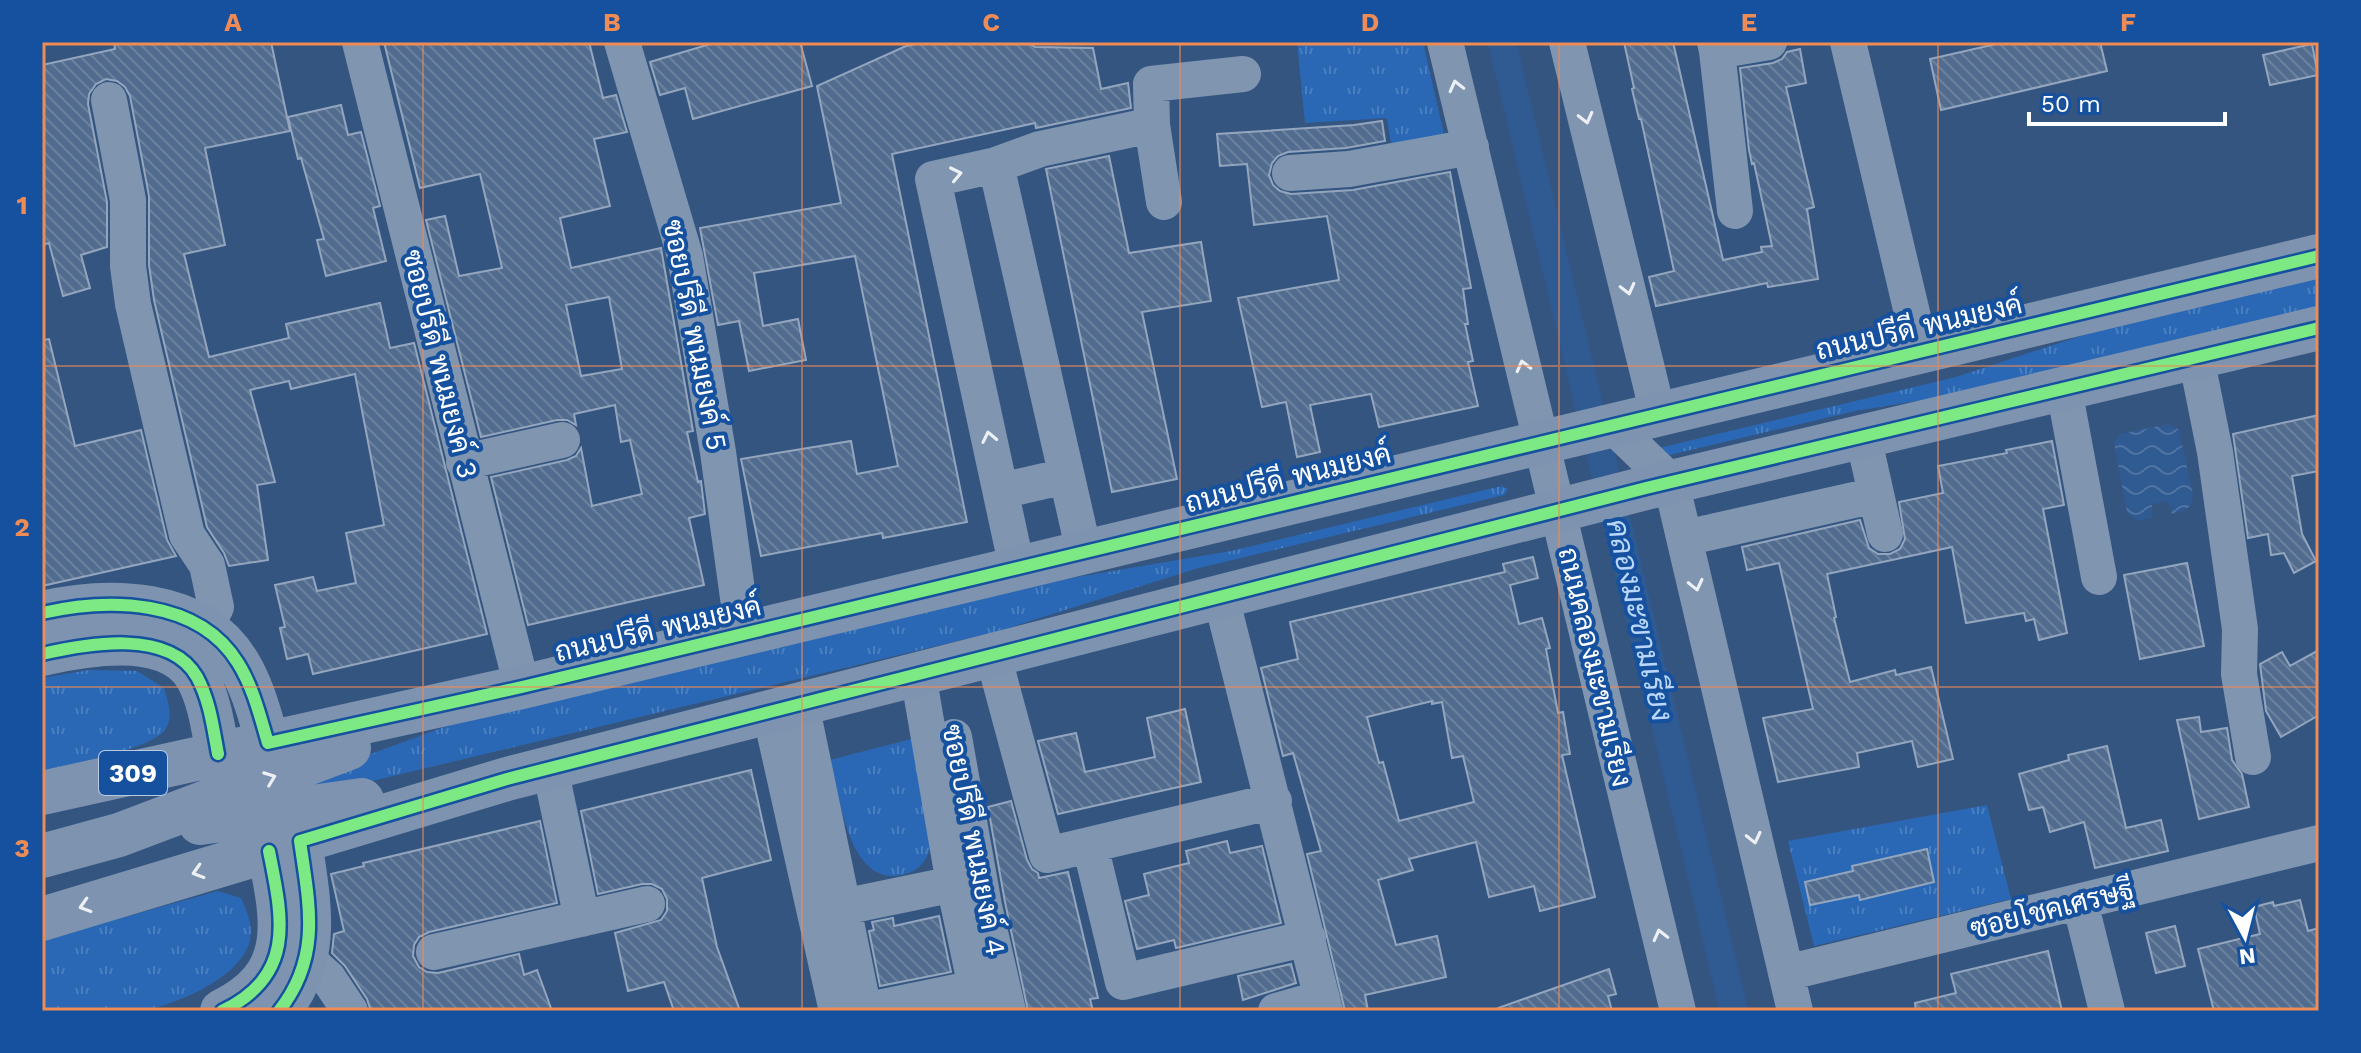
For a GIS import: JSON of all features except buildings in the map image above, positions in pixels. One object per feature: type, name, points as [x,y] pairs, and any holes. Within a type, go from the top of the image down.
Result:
[{"type":"main road","name":"ถนนปรีดี พนมยงค์","points":[[42,919],[507,779],[1570,508],[1642,446],[1921,351],[2319,256]]},
{"type":"main road","name":"ถนนปรีดี พนมยงค์","points":[[218,754],[510,689],[1554,439],[1642,446],[1863,436],[2319,328]]},
{"type":"main road","points":[[42,613],[103,604],[149,606],[183,618],[204,630],[224,644],[239,664],[252,692],[268,743]]},
{"type":"main road","points":[[42,654],[83,645],[120,643],[149,646],[176,656],[195,674],[208,703],[218,754]]},
{"type":"main road","name":"ถนนปรีดี พนมยงค์","points":[[42,856],[119,835],[510,689]]},
{"type":"main road","name":"309","points":[[42,793],[218,754]]},
{"type":"main road","name":"ถนนปรีดี พนมยงค์","points":[[119,835],[507,779]]},
{"type":"main road","points":[[279,1011],[299,982],[307,959],[309,905],[284,846]]},
{"type":"main road","points":[[222,1011],[256,987],[270,969],[279,946],[284,846]]},
{"type":"street","name":"ซอยปรีดี พนมยงค์ 3","points":[[360,42],[464,462],[510,689]]},
{"type":"street","name":"ถนนคลองมะขามเรียง","points":[[1445,42],[1471,147],[1554,439],[1678,1011]]},
{"type":"street","points":[[1567,42],[1642,446],[1685,538],[1795,1011]]},
{"type":"street","points":[[1735,211],[1716,46],[1769,42]]},
{"type":"street","points":[[1848,42],[1921,351]]},
{"type":"street","name":"ซอยปรีดี พนมยงค์ 5","points":[[633,45],[685,256],[718,452],[743,634]]},
{"type":"street","points":[[1164,202],[1152,125],[1151,84],[1243,74]]},
{"type":"street","points":[[109,100],[128,200],[128,266],[133,304],[187,535],[207,565],[216,607],[204,630]]},
{"type":"street","points":[[1017,568],[933,179],[996,165],[1040,149],[1152,125]]},
{"type":"street","points":[[1290,173],[1349,169],[1471,147]]},
{"type":"street","points":[[996,165],[1084,552]]},
{"type":"street","points":[[2196,357],[2215,452],[2240,629],[2239,674],[2253,757]]},
{"type":"street","points":[[2064,389],[2099,577]]},
{"type":"street","points":[[1863,436],[1885,534]]},
{"type":"street","points":[[464,462],[562,440]]},
{"type":"street","points":[[1001,491],[1066,476]]},
{"type":"street","points":[[1685,538],[1876,495]]},
{"type":"street","points":[[1221,597],[1323,1005],[1276,1011]]},
{"type":"street","points":[[993,655],[1047,855],[1274,801]]},
{"type":"street","points":[[786,708],[843,907],[864,1011],[978,1000],[954,884],[930,671]]},
{"type":"street","name":"ซอยปรีดี พนมยงค์ 4","points":[[930,671],[1008,1011]]},
{"type":"street","points":[[786,708],[837,1011]]},
{"type":"street","points":[[550,768],[582,919]]},
{"type":"street","name":"ซอยโชคเศรษฐี","points":[[1786,973],[2319,843]]},
{"type":"street","points":[[1090,845],[1123,982],[1308,938]]},
{"type":"street","points":[[843,907],[954,884]]},
{"type":"street","points":[[2080,902],[2107,1011]]},
{"type":"street","points":[[434,952],[647,904]]},
{"type":"street","points":[[307,959],[328,978],[350,1011]]},
{"type":"green space","points":[[1297,42],[1423,42],[1447,148],[1393,156],[1387,118],[1305,123]]},
{"type":"green space","points":[[2319,276],[2319,314],[2045,380],[1855,411],[1661,457],[1659,448],[1956,377],[2111,326]]},
{"type":"green space","points":[[1502,486],[1508,489],[1504,495],[1195,569],[999,631],[372,781],[260,798],[259,795],[458,722],[1030,585],[1231,551]]},
{"type":"green space","points":[[89,670],[137,671],[164,688],[169,709],[168,725],[157,737],[144,744],[42,772],[42,678]]},
{"type":"green space","points":[[919,737],[931,844],[928,855],[918,868],[888,876],[873,870],[860,856],[851,839],[830,760]]},
{"type":"green space","points":[[1987,805],[2011,899],[1814,946],[1788,841]]},
{"type":"green space","points":[[218,891],[241,898],[251,929],[244,954],[219,979],[185,998],[150,1009],[42,1011],[42,940]]},
{"type":"water","points":[[2169,424],[2179,430],[2193,495],[2191,504],[2184,511],[2172,514],[2168,501],[2152,504],[2152,518],[2137,521],[2127,512],[2114,443],[2120,434]]},
{"type":"waterway","name":"คลองมะขามเรียง","points":[[1502,42],[1734,1011]]},
{"type":"cycle path","points":[[42,613],[95,605],[122,605],[150,608],[200,626],[221,642],[238,663],[252,692],[268,743],[522,687],[2319,256]]},
{"type":"cycle path","points":[[279,1011],[293,991],[307,950],[309,908],[300,841],[507,779],[1646,488],[2319,328]]},
{"type":"cycle path","points":[[42,654],[81,646],[126,643],[167,651],[184,662],[197,677],[208,705],[218,754]]},
{"type":"cycle path","points":[[222,1011],[246,996],[263,980],[273,962],[280,921],[269,851]]}]
